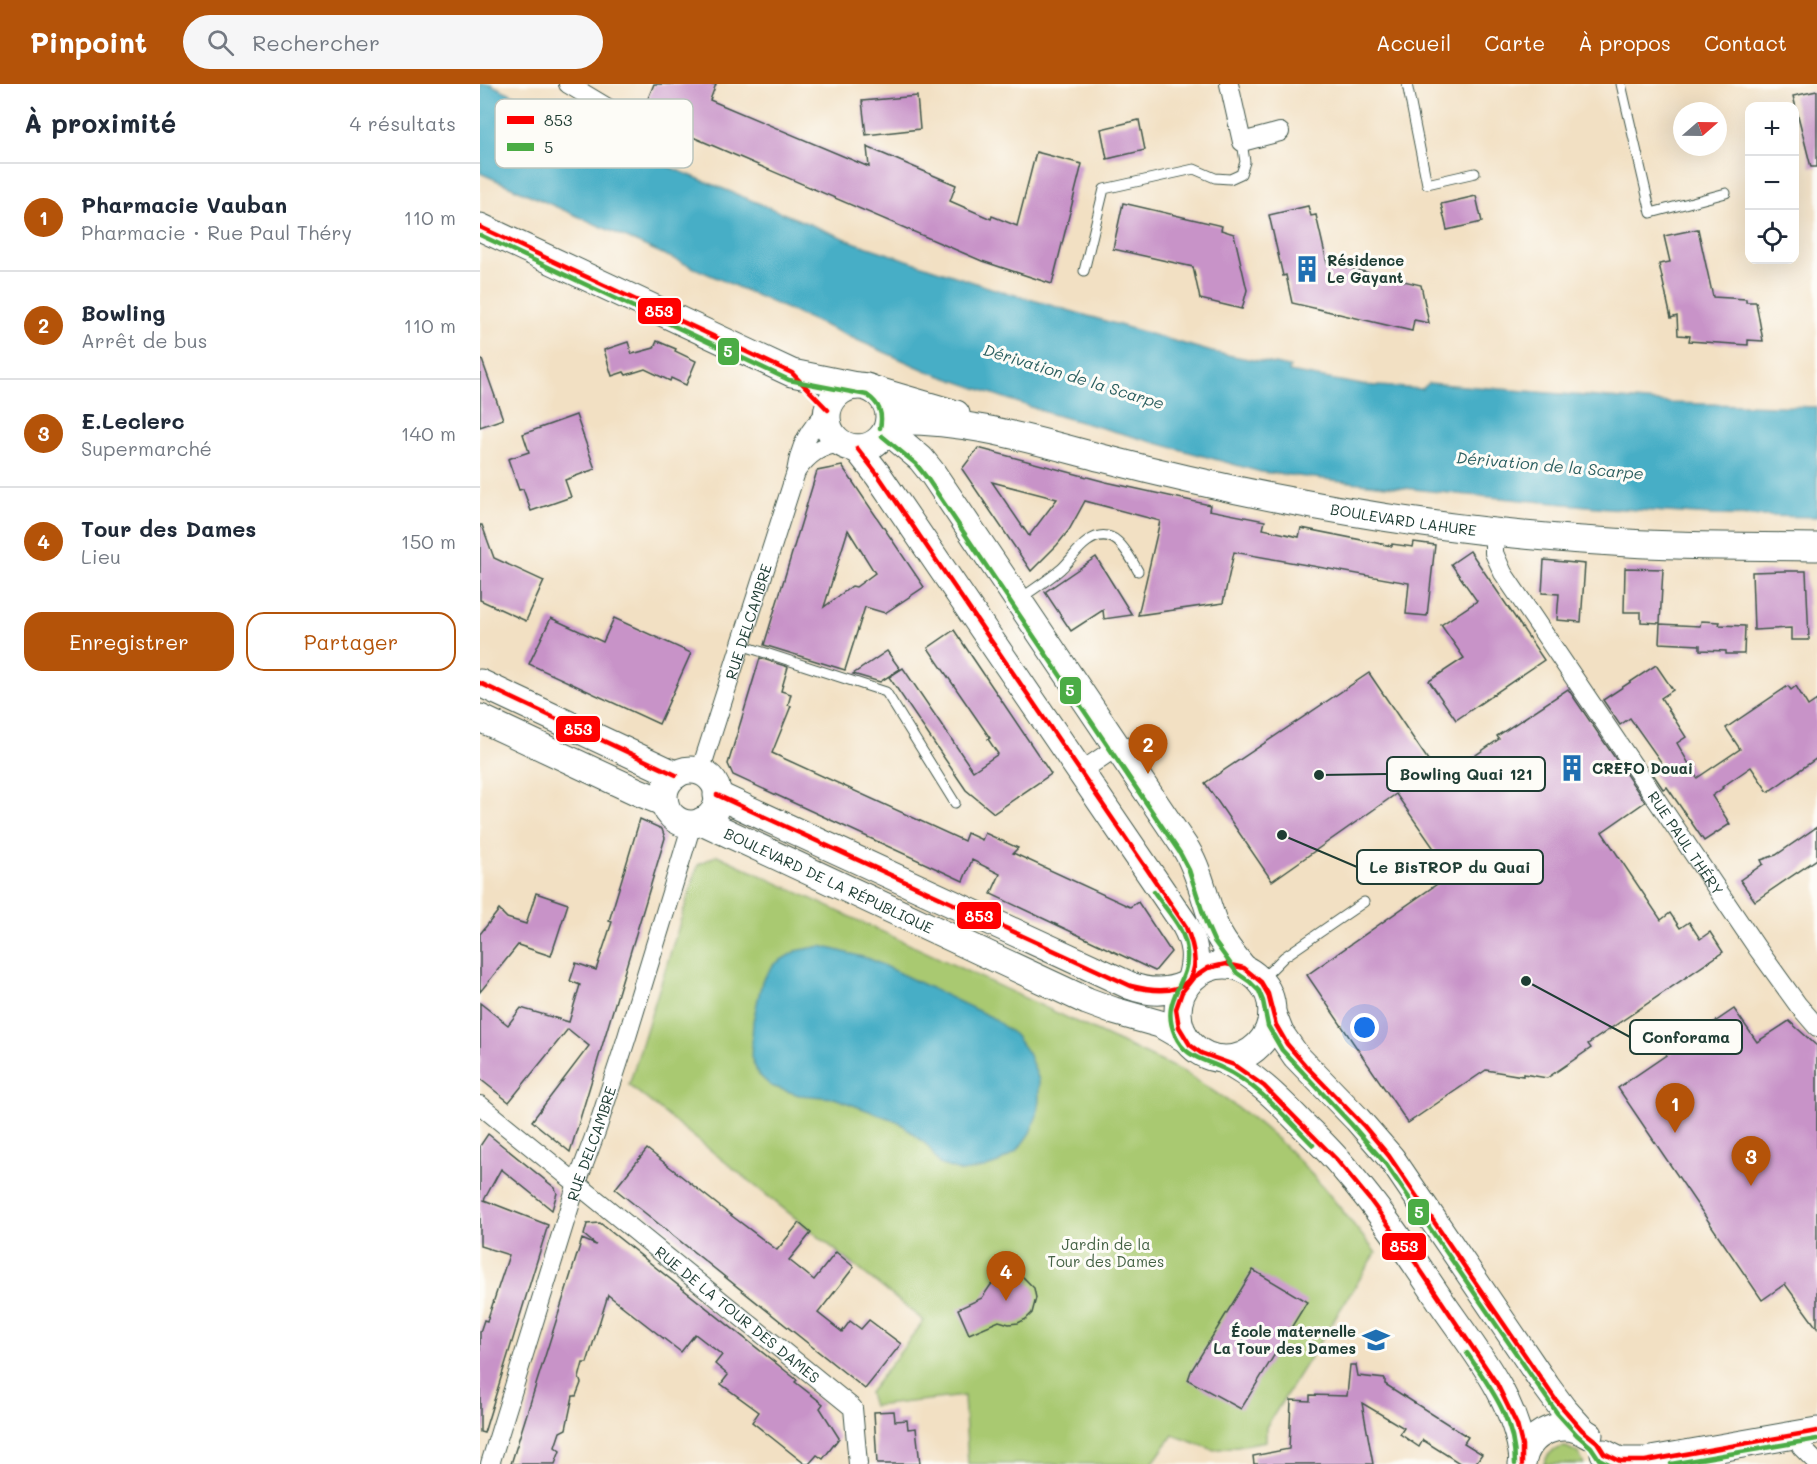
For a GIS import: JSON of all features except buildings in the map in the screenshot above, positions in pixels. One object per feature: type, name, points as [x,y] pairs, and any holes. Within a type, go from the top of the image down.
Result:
[{"type":"main road","points":[[480,227],[792,372],[828,411]]},
{"type":"main road","name":"BOULEVARD LAHURE","points":[[792,372],[865,388],[956,414],[998,431]]},
{"type":"main road","points":[[848,445],[866,447],[874,444],[882,438],[888,425],[889,412],[886,404],[881,396],[865,388],[846,388],[832,401],[828,411],[829,427],[833,436],[848,445],[878,475],[1188,932],[1195,952],[1188,982],[1179,998],[1177,1012],[1179,1026],[1186,1039],[1201,1053],[1221,1059],[1252,1077],[1289,1110],[1343,1166],[1390,1226],[1501,1392],[1515,1421],[1521,1443],[1522,1461]]},
{"type":"main road","name":"BOULEVARD LAHURE","points":[[888,425],[909,420],[998,431],[1173,476],[1287,500],[1378,516],[1494,532],[1629,543],[1817,547]]},
{"type":"main road","points":[[888,425],[929,469],[1191,859],[1199,876],[1216,930],[1226,946],[1268,993],[1272,1013],[1280,1033],[1292,1051],[1391,1158],[1550,1392],[1582,1430],[1597,1442],[1606,1459],[1645,1461],[1813,1446]]},
{"type":"main road","points":[[929,469],[939,445],[960,426]]},
{"type":"main road","points":[[480,683],[688,773],[711,780],[716,787],[715,809],[709,816],[697,823],[677,820],[669,813],[664,798],[666,787],[688,773]]},
{"type":"main road","points":[[480,718],[665,803]]},
{"type":"main road","points":[[717,795],[1131,986],[1149,991],[1170,990],[1188,982],[1203,970],[1216,965],[1230,965],[1252,975]]},
{"type":"main road","name":"BOULEVARD DE LA RÉPUBLIQUE","points":[[697,823],[1087,1001],[1160,1024],[1186,1039]]},
{"type":"main road","points":[[1221,1059],[1236,1058],[1257,1047],[1269,1029],[1272,1013]]},
{"type":"main road","points":[[1522,1461],[1532,1441],[1549,1429],[1563,1426],[1582,1430]]},
{"type":"main road","points":[[1708,1464],[1813,1446]]},
{"type":"street","points":[[568,84],[593,99]]},
{"type":"street","points":[[1229,84],[1242,142],[1280,132]]},
{"type":"street","name":"RUE DELCAMBRE","points":[[688,773],[741,645],[796,472],[801,449],[807,435],[828,411]]},
{"type":"street","name":"RUE DELCAMBRE","points":[[796,472],[813,453],[822,447],[848,445]]},
{"type":"street","name":"RUE PAUL THÉRY","points":[[1494,532],[1494,553],[1503,573],[1757,948],[1797,1005],[1817,1027]]},
{"type":"street","points":[[1080,772],[1117,747]]},
{"type":"street","name":"RUE DELCAMBRE","points":[[490,1464],[577,1183],[597,1129],[697,823]]},
{"type":"street","name":"RUE DE LA TOUR DES DAMES","points":[[480,1105],[853,1408],[858,1464]]},
{"type":"lane","points":[[1407,84],[1427,184],[1474,173]]},
{"type":"lane","points":[[1621,84],[1651,213],[1726,193]]},
{"type":"lane","points":[[1084,272],[1104,189],[1194,169],[1215,178],[1230,179],[1241,174],[1245,162],[1242,142]]},
{"type":"lane","points":[[1017,600],[1050,578],[1087,542],[1098,537],[1113,538],[1118,541],[1127,550],[1137,571]]},
{"type":"lane","points":[[741,645],[886,692],[955,803]]},
{"type":"lane","points":[[480,678],[480,683]]},
{"type":"lane","points":[[1252,975],[1284,957],[1364,902]]},
{"type":"green space","name":"Jardin de la Tour des Dames","points":[[717,855],[1184,1072],[1254,1120],[1309,1171],[1376,1253],[1266,1427],[1266,1441],[1214,1450],[1173,1435],[1152,1464],[968,1464],[964,1396],[873,1406],[869,1393],[924,1321],[629,1085],[698,865]]},
{"type":"green space","points":[[1566,1447],[1578,1453],[1584,1464],[1544,1464],[1552,1452]]},
{"type":"water","name":"Dérivation de la Scarpe","points":[[480,84],[490,84],[522,99],[495,99],[495,168],[672,168],[856,243],[991,288],[1212,352],[1290,367],[1289,372],[1363,385],[1422,389],[1429,383],[1670,403],[1817,407],[1817,517],[1711,515],[1608,508],[1261,472],[1048,413],[927,371],[480,173]]},
{"type":"water","points":[[821,946],[870,959],[991,1017],[1015,1035],[1028,1053],[1039,1080],[1037,1115],[1030,1133],[1017,1151],[998,1163],[962,1172],[939,1164],[928,1146],[899,1122],[834,1098],[799,1095],[771,1086],[758,1074],[751,1057],[753,1021],[762,981],[774,964],[796,951]]},
{"type":"transit line","name":"853","points":[[480,227],[792,373],[828,410]]},
{"type":"transit line","name":"5","points":[[480,235],[789,380],[867,395],[880,410],[880,428]]},
{"type":"transit line","name":"5","points":[[882,436],[916,464],[927,478],[1180,853],[1189,870],[1214,941],[1237,973],[1259,991],[1268,1026],[1282,1050],[1385,1163],[1557,1413],[1591,1447],[1599,1459],[1609,1464]]},
{"type":"transit line","name":"853","points":[[717,795],[1131,986],[1150,990],[1166,990],[1179,987],[1188,981],[1193,972],[1192,944],[1185,925],[878,475],[857,448]]},
{"type":"transit line","name":"853","points":[[480,683],[676,775]]},
{"type":"transit line","name":"5","points":[[1154,892],[1175,920],[1186,944],[1187,963],[1171,1011],[1171,1022],[1179,1042],[1189,1053],[1235,1075],[1260,1092],[1313,1145]]},
{"type":"transit line","name":"853","points":[[1522,1464],[1522,1445],[1517,1425],[1497,1384],[1411,1256],[1370,1200],[1336,1159],[1264,1086],[1234,1065],[1201,1053],[1190,1045],[1179,1027],[1176,1009],[1182,992],[1193,978],[1208,968],[1226,964],[1244,968],[1261,982],[1268,994],[1276,1025],[1287,1044],[1389,1156],[1555,1399],[1582,1430],[1597,1442],[1604,1453],[1620,1461],[1645,1461],[1817,1431]]},
{"type":"transit line","name":"5","points":[[1467,1353],[1500,1405],[1511,1433],[1515,1464]]},
{"type":"transit line","name":"5","points":[[1671,1464],[1817,1439]]},
{"type":"place","name":"Résidence Le Gayant","points":[[1307,269]]},
{"type":"place","name":"CREFO Douai","points":[[1572,768]]},
{"type":"place","name":"Bowling","points":[[1148,774]]},
{"type":"place","name":"Bowling Quai 121","points":[[1319,775]]},
{"type":"place","name":"Le BisTROP du Quai","points":[[1282,835]]},
{"type":"place","name":"Conforama","points":[[1526,981]]},
{"type":"place","name":"Pharmacie Vauban","points":[[1675,1133]]},
{"type":"place","name":"E.Leclerc","points":[[1751,1186]]},
{"type":"place","name":"Tour des Dames","points":[[1006,1301]]},
{"type":"place","name":"École maternelle La Tour des Dames","points":[[1376,1340]]}]
